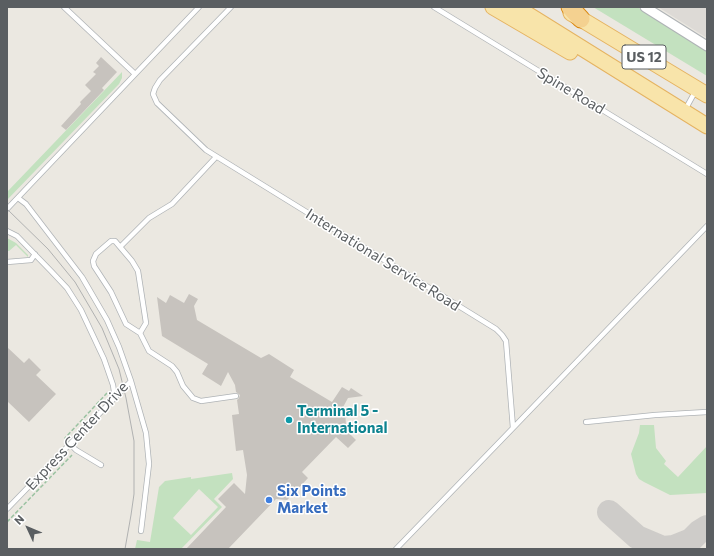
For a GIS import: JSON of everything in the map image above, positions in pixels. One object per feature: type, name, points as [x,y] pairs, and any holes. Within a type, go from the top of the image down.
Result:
[{"type":"main road","points":[[493,7],[582,59],[614,67]]},
{"type":"main road","name":"US 12","points":[[516,7],[707,126]]},
{"type":"main road","name":"US 12","points":[[562,7],[575,13],[702,92]]},
{"type":"street","points":[[645,7],[707,46]]},
{"type":"lane","points":[[64,7],[135,74]]},
{"type":"lane","points":[[7,209],[199,7]]},
{"type":"lane","name":"International Service Road","points":[[231,7],[160,80],[153,94],[157,103],[206,150],[216,157],[489,325],[502,335],[506,341],[513,428]]},
{"type":"lane","name":"Spine Road","points":[[434,7],[707,174]]},
{"type":"lane","points":[[684,112],[702,92]]},
{"type":"lane","points":[[120,247],[150,218],[172,204],[216,157]]},
{"type":"lane","name":"Express Center Drive","points":[[7,509],[131,381],[119,347],[107,320],[82,278],[26,204],[18,198]]},
{"type":"lane","points":[[396,549],[707,226]]},
{"type":"lane","points":[[7,231],[17,236],[67,288],[81,310],[104,359],[115,398]]},
{"type":"lane","points":[[140,333],[146,324],[138,271],[120,247],[115,242],[111,241],[96,254],[93,261],[94,266],[111,292],[126,324],[140,333],[145,346],[149,351],[172,366],[193,398],[201,401],[236,396]]},
{"type":"lane","points":[[7,262],[31,260],[35,254]]},
{"type":"lane","points":[[131,381],[146,433],[149,464],[141,531]]},
{"type":"lane","points":[[586,422],[655,415],[707,412]]},
{"type":"lane","points":[[70,444],[76,450],[101,465]]},
{"type":"path","points":[[70,444],[64,438],[113,387]]},
{"type":"path","points":[[7,522],[76,450]]},
{"type":"shaded area","points":[[658,7],[707,7],[707,38]]},
{"type":"green space","points":[[593,7],[637,7],[707,51],[707,76]]},
{"type":"green space","points":[[122,72],[122,78],[119,84],[7,200],[7,192]]},
{"type":"green space","points":[[7,238],[16,243],[28,255],[28,257],[16,245],[7,251]]},
{"type":"green space","points":[[640,425],[654,425],[656,448],[666,461],[664,464],[678,477],[707,446],[707,493],[670,495],[639,479],[636,474],[631,454],[639,433]]},
{"type":"green space","points":[[232,473],[233,479],[214,499],[222,507],[181,549],[135,549],[137,540],[150,542],[159,487],[165,481],[191,477],[191,479]],"holes":[[[199,489],[218,507],[191,535],[173,518]]]},
{"type":"building","points":[[101,57],[117,72],[102,88],[104,90],[66,130],[61,126],[91,91],[85,85],[96,74],[93,72],[99,66],[96,63]]},
{"type":"building","name":"Terminal 5 - International","points":[[189,294],[198,299],[194,306],[197,320],[261,358],[269,354],[294,370],[290,377],[332,402],[342,387],[349,391],[351,388],[363,396],[348,398],[342,409],[345,411],[346,425],[344,428],[356,440],[348,448],[336,437],[302,472],[308,478],[296,491],[287,500],[276,499],[228,549],[186,549],[226,507],[218,499],[234,483],[245,494],[247,475],[243,450],[236,451],[232,415],[239,414],[237,400],[240,395],[236,392],[235,385],[228,372],[221,386],[202,374],[208,364],[162,336],[157,297],[166,303],[170,295],[184,303]]},
{"type":"building","points":[[7,347],[24,363],[29,358],[41,370],[36,375],[56,394],[29,422],[7,401]]},
{"type":"taxiway","points":[[609,512],[637,537],[663,548],[674,547],[689,541]]},
{"type":"taxiway","points":[[682,549],[699,532],[707,527]]},
{"type":"tram line","points":[[7,209],[48,249],[75,282],[102,328],[119,369],[134,441],[134,494],[125,549]]},
{"type":"place","name":"Terminal 5 - International","points":[[289,420]]},
{"type":"place","name":"Six Points Market","points":[[269,500]]}]
